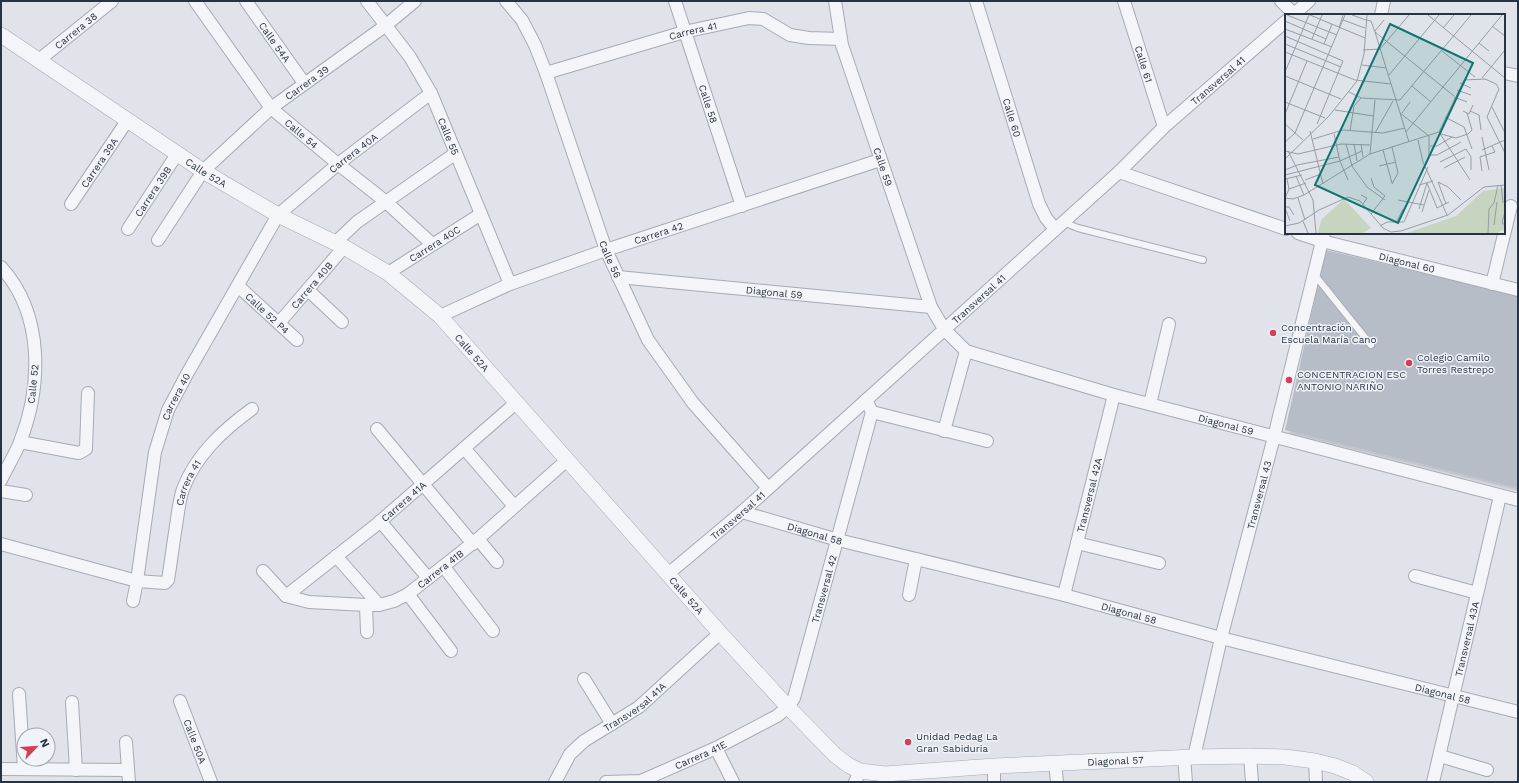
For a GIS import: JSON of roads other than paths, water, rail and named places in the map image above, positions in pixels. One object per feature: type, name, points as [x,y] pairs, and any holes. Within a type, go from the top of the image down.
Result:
[{"type":"street","name":"Calle 54","points":[[195,1],[271,108],[385,201],[432,244]]},
{"type":"street","name":"Calle 54A","points":[[246,1],[304,83]]},
{"type":"street","name":"Calle 55","points":[[367,1],[410,57],[431,93],[510,284]]},
{"type":"street","name":"Carrera 39","points":[[203,171],[271,108],[385,26],[415,1]]},
{"type":"street","name":"Calle 56","points":[[506,1],[522,20],[535,45],[546,73],[606,250],[648,340],[693,403],[768,488]]},
{"type":"street","name":"Calle 58","points":[[675,1],[742,206]]},
{"type":"street","name":"Calle 59","points":[[835,1],[841,39],[880,160],[930,307],[944,329]]},
{"type":"street","name":"Calle 60","points":[[976,1],[1039,204],[1046,218],[1059,226]]},
{"type":"street","name":"Calle 61","points":[[1124,1],[1164,127]]},
{"type":"street","points":[[1281,1],[1293,14]]},
{"type":"street","points":[[1295,14],[1308,1]]},
{"type":"street","points":[[1381,14],[1384,1]]},
{"type":"street","name":"Carrera 38","points":[[39,60],[104,3]]},
{"type":"street","name":"Carrera 41","points":[[546,73],[684,32],[749,18],[763,19],[790,35],[809,38],[841,39]]},
{"type":"street","name":"Transversal 41","points":[[668,574],[742,512],[1119,172],[1164,127],[1285,22]]},
{"type":"street","name":"Calle 52A","points":[[1,35],[203,171],[278,215],[339,245],[388,273],[440,316],[720,633],[788,707],[835,756],[848,765],[857,776]]},
{"type":"street","points":[[1505,73],[1518,76]]},
{"type":"street","name":"Carrera 40A","points":[[278,215],[338,164],[431,93]]},
{"type":"street","name":"Carrera 39A","points":[[71,204],[127,121]]},
{"type":"street","points":[[385,201],[456,153]]},
{"type":"street","name":"Carrera 39B","points":[[128,228],[177,154]]},
{"type":"street","name":"Carrera 42","points":[[440,316],[510,284],[606,250],[880,160]]},
{"type":"street","points":[[158,240],[203,171]]},
{"type":"street","points":[[1119,172],[1285,229]]},
{"type":"street","name":"Carrera 40B","points":[[279,323],[308,290],[357,222],[385,201]]},
{"type":"street","points":[[1505,231],[1511,206]]},
{"type":"street","name":"Carrera 40C","points":[[388,273],[481,214]]},
{"type":"street","name":"Carrera 40","points":[[132,601],[137,581],[156,452],[168,410],[278,215]]},
{"type":"street","name":"Diagonal 60","points":[[1304,234],[1323,237],[1518,290]]},
{"type":"street","points":[[1492,284],[1504,234]]},
{"type":"street","name":"Transversal 43","points":[[1186,782],[1189,757],[1274,437],[1323,237]]},
{"type":"street","name":"Calle 52","points":[[1,267],[25,304],[34,335],[36,369],[32,405],[20,442],[1,480]]},
{"type":"street","name":"Diagonal 59","points":[[618,277],[930,307]]},
{"type":"street","name":"Calle 52 P4","points":[[238,286],[297,340]]},
{"type":"street","points":[[308,290],[342,322]]},
{"type":"street","points":[[1150,404],[1169,324]]},
{"type":"street","name":"Diagonal 59","points":[[944,329],[966,351],[1114,395],[1518,500]]},
{"type":"street","points":[[944,430],[966,351]]},
{"type":"street","points":[[20,442],[79,453],[84,451],[86,449],[88,393]]},
{"type":"street","name":"Transversal 42A","points":[[1064,596],[1114,395]]},
{"type":"street","points":[[866,400],[872,412],[987,441]]},
{"type":"street","name":"Carrera 41A","points":[[286,596],[380,521],[516,402]]},
{"type":"street","name":"Carrera 41","points":[[137,581],[161,584],[168,580],[179,503],[183,489],[194,466],[214,440],[252,409]]},
{"type":"street","name":"Transversal 42","points":[[788,707],[798,688],[872,412]]},
{"type":"street","points":[[377,429],[423,484],[496,562]]},
{"type":"street","points":[[464,448],[514,506]]},
{"type":"street","name":"Carrera 41B","points":[[286,596],[309,602],[366,605],[380,605],[394,601],[408,594],[476,541],[567,460]]},
{"type":"street","points":[[1,491],[26,495]]},
{"type":"street","name":"Transversal 43A","points":[[1433,782],[1500,496]]},
{"type":"street","name":"Diagonal 58","points":[[742,512],[838,540],[1518,712]]},
{"type":"street","points":[[380,521],[428,578]]},
{"type":"street","points":[[1077,543],[1159,563]]},
{"type":"street","points":[[1,544],[137,581]]},
{"type":"street","points":[[336,556],[380,605]]},
{"type":"street","points":[[909,595],[916,559]]},
{"type":"street","points":[[444,567],[493,630]]},
{"type":"street","points":[[263,571],[286,596]]},
{"type":"street","points":[[1415,576],[1477,593]]},
{"type":"street","points":[[408,594],[451,651]]},
{"type":"street","points":[[366,605],[367,632]]},
{"type":"street","name":"Transversal 41A","points":[[556,782],[570,754],[584,741],[639,707],[720,633]]},
{"type":"street","points":[[584,679],[612,724]]},
{"type":"street","points":[[20,694],[24,769]]},
{"type":"street","name":"Calle 50A","points":[[180,701],[211,782]]},
{"type":"street","points":[[72,702],[76,770]]},
{"type":"street","name":"Carrera 41E","points":[[606,782],[642,782],[716,748],[777,716],[788,707]]},
{"type":"street","points":[[126,742],[129,782]]},
{"type":"street","points":[[716,748],[733,782]]},
{"type":"street","points":[[1250,756],[1252,782]]},
{"type":"street","name":"Diagonal 57","points":[[857,776],[871,773],[927,776],[994,766],[1189,757],[1250,756],[1285,757],[1315,761],[1335,766],[1353,773],[1366,782]]},
{"type":"street","points":[[1440,756],[1487,770]]},
{"type":"street","points":[[1315,761],[1316,782]]},
{"type":"street","points":[[1055,763],[1057,782]]},
{"type":"street","points":[[994,766],[994,782]]},
{"type":"street","points":[[1,769],[128,770]]},
{"type":"lane","points":[[1059,226],[1078,228],[1203,260]]},
{"type":"lane","points":[[1314,274],[1371,345]]},
{"type":"place","name":"Concentración Escuela María Cano","points":[[1273,333]]},
{"type":"place","name":"Colegio Camilo Torres Restrepo","points":[[1409,363]]},
{"type":"place","name":"CONCENTRACION ESC ANTONIO NARIÑO","points":[[1289,380]]},
{"type":"place","name":"Unidad Pedag La Gran Sabiduria","points":[[908,742]]}]
